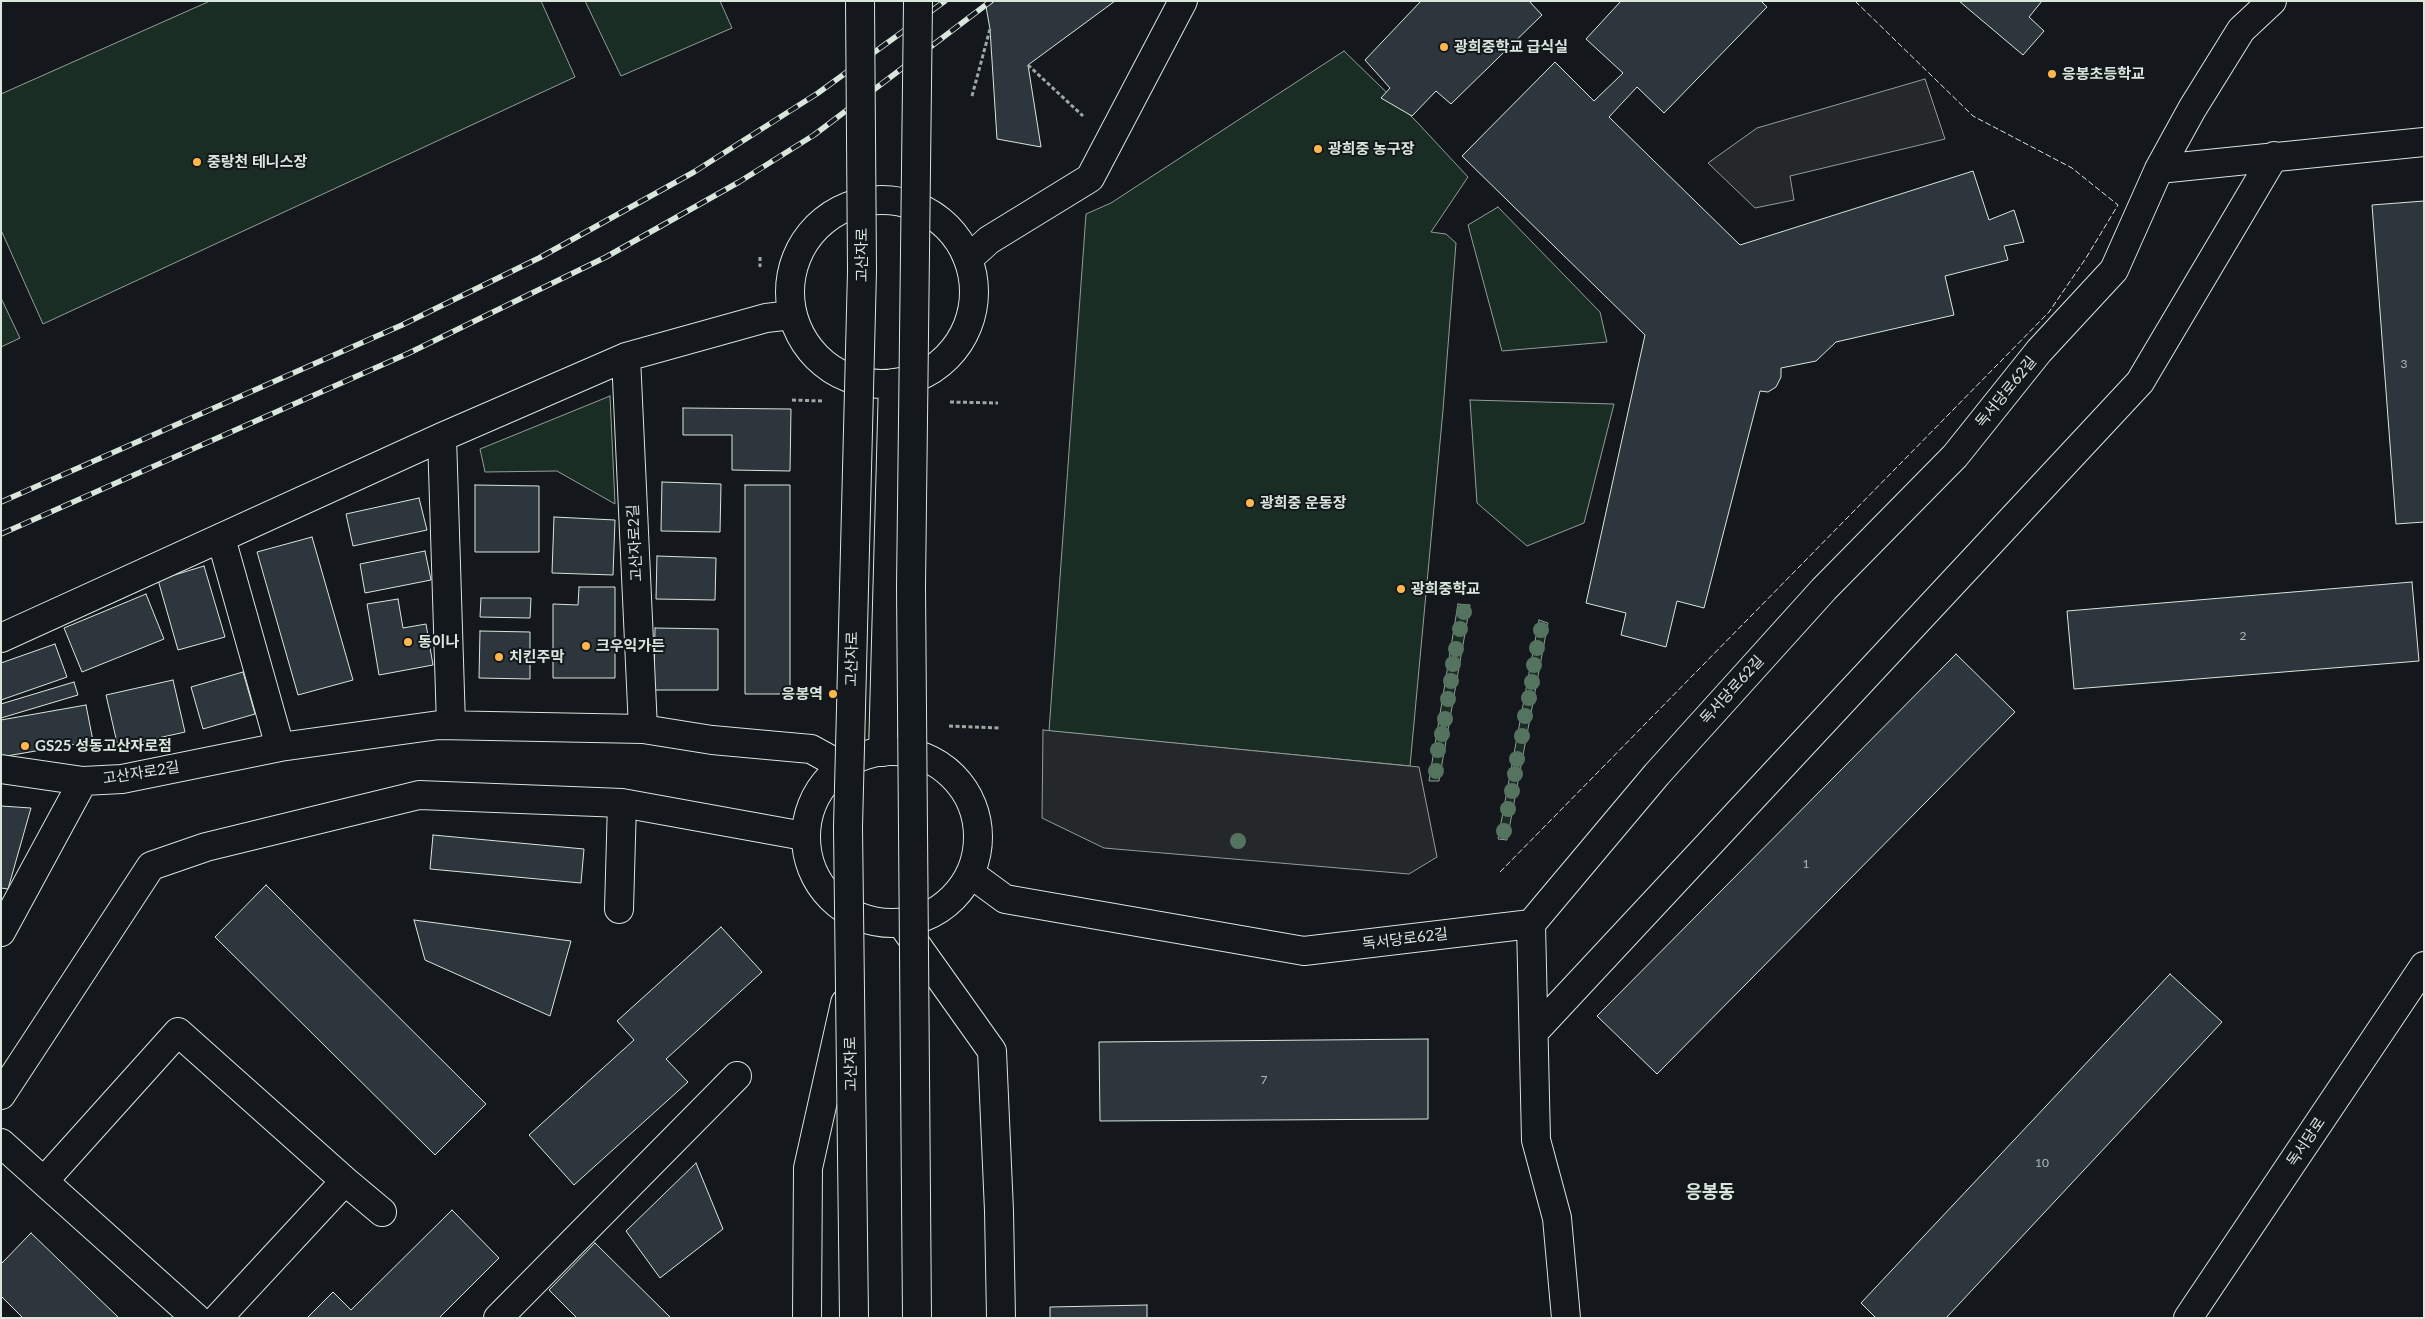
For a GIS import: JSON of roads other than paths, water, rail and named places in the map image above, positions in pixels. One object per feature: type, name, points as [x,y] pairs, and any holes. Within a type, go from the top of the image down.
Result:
[{"type":"main road","name":"고산자로","points":[[854,1318],[848,827],[862,271],[860,1]]},
{"type":"main road","points":[[917,1318],[911,587],[918,1]]},
{"type":"main road","points":[[968,260],[989,240],[1090,178],[1183,1]]},
{"type":"main road","name":"독서당로62길","points":[[971,874],[1005,899],[1304,951],[1531,924],[1656,774],[1824,589],[1955,456],[2039,351],[2114,270],[2159,169],[2192,108],[2242,30],[2272,1]]},
{"type":"main road","points":[[2159,169],[2424,142]]},
{"type":"main road","points":[[1534,1032],[2140,382],[2274,156]]},
{"type":"main road","points":[[865,201],[898,201],[928,212],[952,232],[968,260],[974,291],[969,322],[954,350],[932,370],[906,381],[876,384],[848,379],[822,364],[803,342],[792,315],[789,286],[791,277],[796,258],[811,233],[835,212],[865,201]]},
{"type":"main road","points":[[1,638],[442,437],[626,357],[766,318],[792,315]]},
{"type":"main road","name":"고산자로2길","points":[[626,357],[643,728]]},
{"type":"main road","points":[[883,752],[893,383]]},
{"type":"main road","points":[[442,437],[451,725]]},
{"type":"main road","points":[[221,538],[280,747]]},
{"type":"main road","name":"고산자로2길","points":[[1,769],[82,781],[122,779],[280,747],[439,725],[643,728],[712,740],[811,749],[842,766]]},
{"type":"main road","points":[[895,751],[922,756],[946,770],[965,790],[976,815],[979,845],[971,874],[954,898],[930,916],[901,924],[872,922],[844,910],[822,890],[808,864],[804,836],[809,809],[822,785],[842,766],[868,754],[883,752],[895,751]]},
{"type":"main road","points":[[1,932],[82,781]]},
{"type":"main road","points":[[1,1095],[151,866],[206,848],[418,795],[622,803],[804,836]]},
{"type":"main road","points":[[619,909],[622,803]]},
{"type":"main road","points":[[807,1318],[808,1168],[864,919]]},
{"type":"main road","points":[[901,924],[992,1051],[1000,1211],[1001,1318]]},
{"type":"main road","points":[[1531,924],[1536,1140],[1557,1218],[1566,1318]]},
{"type":"main road","name":"독서당로","points":[[2188,1318],[2424,966]]},
{"type":"main road","points":[[44,1181],[178,1032],[382,1212]]},
{"type":"main road","points":[[498,1318],[738,1076]]},
{"type":"main road","points":[[1,1143],[196,1318]]},
{"type":"main road","points":[[218,1318],[345,1181]]},
{"type":"railway","points":[[1,502],[402,325],[539,258],[694,172],[818,93],[945,1]]},
{"type":"railway","points":[[1,534],[409,353],[606,257],[739,182],[814,135],[991,1]]},
{"type":"place","name":"광희중학교 급식실","points":[[1444,47]]},
{"type":"place","name":"응봉초등학교","points":[[2052,74]]},
{"type":"place","name":"광희중 농구장","points":[[1318,149]]},
{"type":"place","name":"중랑천 테니스장","points":[[197,162]]},
{"type":"place","name":"광희중 운동장","points":[[1250,503]]},
{"type":"place","name":"광희중학교","points":[[1401,589]]},
{"type":"place","name":"동이나","points":[[408,642]]},
{"type":"place","name":"크우익가든","points":[[586,646]]},
{"type":"place","name":"치킨주막","points":[[499,657]]},
{"type":"place","name":"응봉역","points":[[833,694]]},
{"type":"place","name":"GS25 성동고산자로점","points":[[25,746]]},
{"type":"district","name":"응봉동","points":[[1710,1192]]}]
